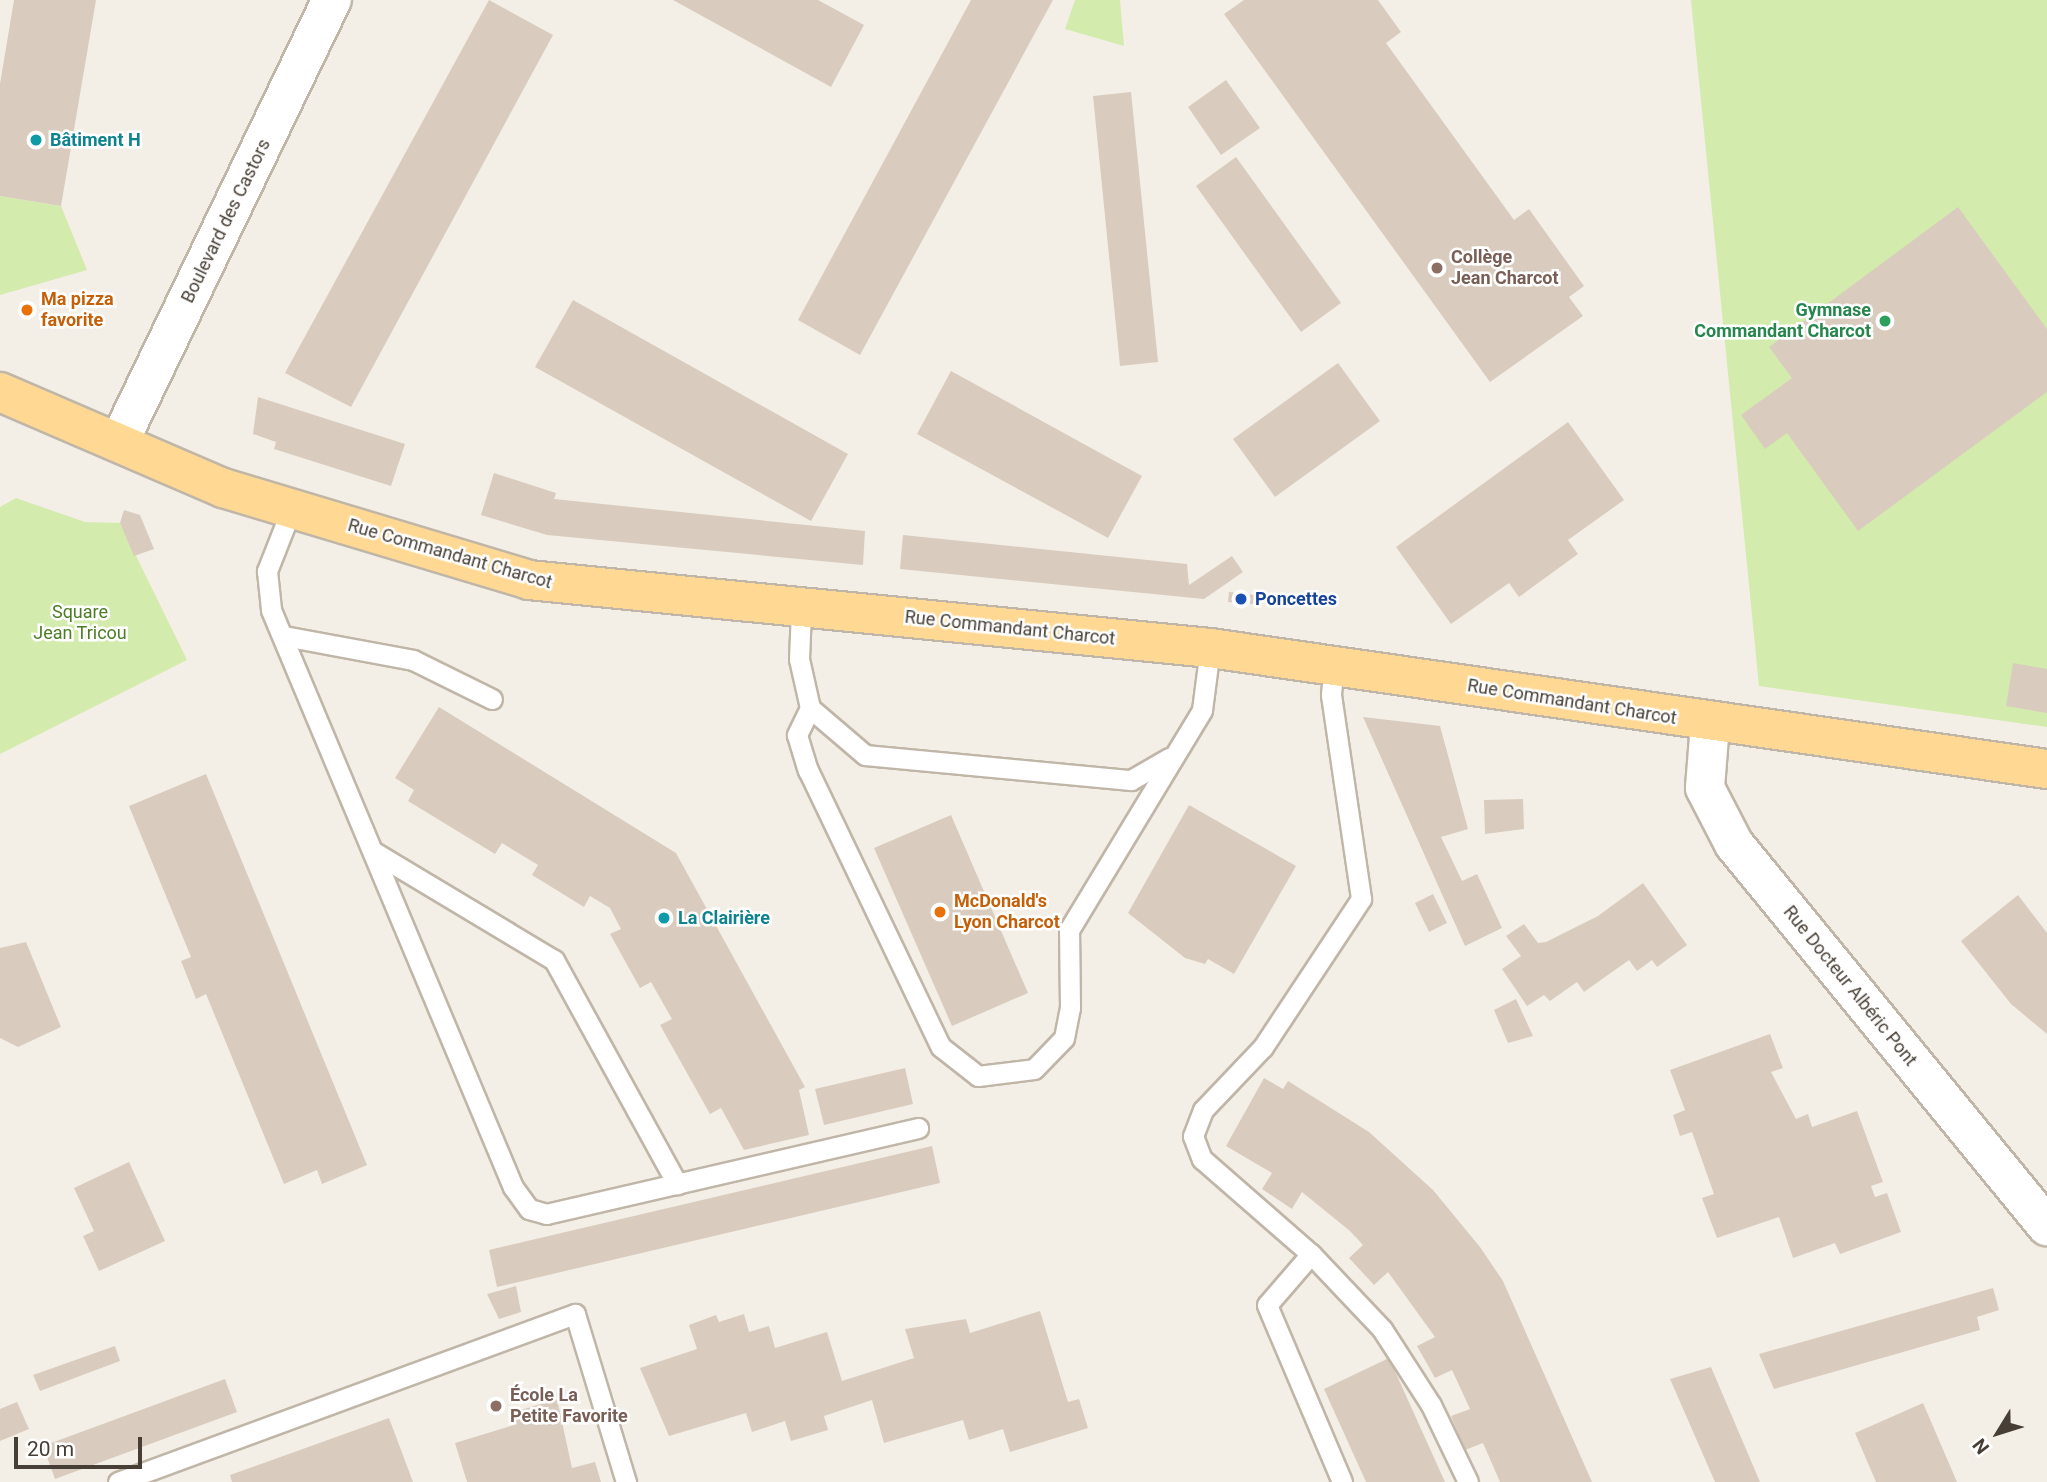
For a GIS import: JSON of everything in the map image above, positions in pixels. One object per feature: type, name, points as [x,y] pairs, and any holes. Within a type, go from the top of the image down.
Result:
[{"type":"main road","name":"Rue Commandant Charcot","points":[[0,392],[223,488],[529,580],[801,611],[1210,649],[1334,665],[1710,724],[2047,769]]},
{"type":"street","name":"Boulevard des Castors","points":[[119,442],[332,0]]},
{"type":"street","name":"Rue Docteur Albéric Pont","points":[[1710,724],[1705,788],[1734,844],[2047,1226]]},
{"type":"lane","points":[[291,510],[267,571],[271,610],[513,1187],[529,1209],[546,1214],[918,1128]]},
{"type":"lane","points":[[801,611],[799,659],[810,708],[865,755],[1131,780],[1171,757]]},
{"type":"lane","points":[[284,636],[413,660],[492,699]]},
{"type":"lane","points":[[810,708],[797,735],[808,770],[941,1047],[978,1076],[1034,1069],[1063,1038],[1070,1008],[1069,930],[1171,757],[1202,710],[1210,649]]},
{"type":"lane","points":[[1334,665],[1331,695],[1361,899],[1263,1047],[1203,1110],[1193,1136],[1202,1159],[1311,1254],[1382,1329],[1431,1405],[1468,1482]]},
{"type":"lane","points":[[374,852],[554,960],[677,1184]]},
{"type":"lane","points":[[1311,1254],[1267,1305],[1342,1482]]},
{"type":"lane","points":[[118,1482],[575,1314],[626,1482]]},
{"type":"green space","points":[[1075,0],[1120,0],[1124,46],[1065,29]]},
{"type":"green space","name":"Gymnase Commandant Charcot","points":[[1691,0],[2047,0],[2047,727],[1759,686]]},
{"type":"green space","points":[[0,196],[61,206],[87,270],[0,295]]},
{"type":"green space","name":"Square Jean Tricou","points":[[16,498],[85,522],[120,523],[187,660],[0,754],[0,507]]},
{"type":"building","name":"Bâtiment H","points":[[14,0],[96,0],[61,206],[0,196],[0,84]]},
{"type":"building","points":[[489,0],[553,35],[351,407],[285,373]]},
{"type":"building","points":[[673,0],[818,0],[864,25],[831,87]]},
{"type":"building","points":[[971,0],[1053,0],[860,355],[798,320]]},
{"type":"building","points":[[1244,0],[1378,0],[1401,32],[1386,43],[1514,220],[1529,209],[1584,286],[1569,297],[1583,316],[1490,382],[1224,14]]},
{"type":"building","points":[[1226,80],[1260,128],[1221,155],[1188,107]]},
{"type":"building","points":[[1131,92],[1158,362],[1120,366],[1093,96]]},
{"type":"building","points":[[1236,157],[1341,303],[1301,332],[1196,186]]},
{"type":"building","points":[[1958,207],[2047,329],[2047,392],[1858,531],[1787,433],[1765,449],[1741,415],[1792,378],[1769,347]]},
{"type":"building","points":[[573,300],[848,454],[811,521],[535,367]]},
{"type":"building","points":[[1338,363],[1380,421],[1275,497],[1233,439]]},
{"type":"building","points":[[951,371],[1142,476],[1108,538],[917,434]]},
{"type":"building","points":[[258,397],[405,444],[391,486],[274,449],[276,442],[253,434]]},
{"type":"building","points":[[1568,422],[1624,500],[1568,540],[1578,554],[1519,597],[1509,583],[1451,624],[1396,547]]},
{"type":"building","points":[[494,473],[556,493],[554,499],[865,531],[863,565],[547,535],[481,515]]},
{"type":"building","points":[[124,510],[140,515],[154,549],[134,556],[120,523]]},
{"type":"building","points":[[903,535],[1187,564],[1189,585],[1232,556],[1243,572],[1204,599],[900,569]]},
{"type":"building","points":[[1229,592],[1254,595],[1253,604],[1228,602]]},
{"type":"building","points":[[2013,663],[2047,669],[2047,713],[2006,706]]},
{"type":"building","name":"La Clairière","points":[[439,707],[676,853],[805,1087],[799,1090],[809,1135],[744,1150],[721,1108],[710,1114],[660,1025],[672,1019],[651,982],[640,988],[610,934],[621,929],[610,908],[590,896],[584,907],[532,875],[538,865],[502,843],[495,854],[408,801],[414,790],[395,778]]},
{"type":"building","points":[[1363,717],[1440,726],[1468,829],[1441,837],[1462,881],[1477,874],[1502,928],[1465,946]]},
{"type":"building","points":[[206,774],[367,1165],[322,1184],[317,1170],[284,1184],[206,994],[196,999],[181,961],[191,957],[129,806]]},
{"type":"building","points":[[1523,799],[1524,829],[1485,834],[1484,800]]},
{"type":"building","points":[[1189,805],[1296,866],[1234,974],[1208,959],[1205,964],[1185,958],[1128,913]]},
{"type":"building","points":[[951,815],[1028,993],[952,1026],[874,848]]},
{"type":"building","points":[[1643,883],[1687,945],[1657,967],[1652,960],[1637,971],[1629,960],[1584,992],[1577,982],[1550,1001],[1544,995],[1527,1006],[1502,969],[1521,956],[1506,936],[1524,924],[1538,943],[1546,942],[1598,916]]},
{"type":"building","points":[[1433,894],[1447,923],[1429,932],[1415,903]]},
{"type":"building","points":[[2018,895],[2047,933],[2047,1034],[2011,1004],[1961,941]]},
{"type":"building","points":[[26,942],[61,1027],[18,1047],[0,1038],[0,948]]},
{"type":"building","points":[[1516,999],[1533,1036],[1508,1043],[1494,1010]]},
{"type":"building","points":[[1770,1034],[1783,1068],[1771,1072],[1796,1119],[1808,1114],[1812,1127],[1857,1111],[1883,1182],[1871,1186],[1875,1197],[1887,1193],[1901,1232],[1840,1254],[1835,1243],[1793,1258],[1779,1217],[1717,1238],[1702,1198],[1714,1194],[1692,1132],[1680,1136],[1673,1115],[1685,1110],[1670,1070]]},
{"type":"building","points":[[905,1068],[913,1104],[824,1125],[815,1089]]},
{"type":"building","points":[[1264,1078],[1283,1089],[1288,1081],[1369,1132],[1433,1190],[1480,1247],[1503,1281],[1592,1482],[1500,1482],[1483,1443],[1465,1450],[1451,1416],[1470,1409],[1452,1370],[1435,1378],[1417,1346],[1435,1337],[1388,1272],[1374,1285],[1349,1258],[1363,1245],[1350,1231],[1302,1192],[1292,1209],[1262,1189],[1272,1173],[1226,1146]]},
{"type":"building","points":[[932,1146],[940,1183],[497,1287],[489,1250]]},
{"type":"building","points":[[129,1162],[165,1241],[99,1271],[83,1236],[94,1231],[74,1188]]},
{"type":"building","points":[[516,1286],[521,1312],[499,1319],[487,1294]]},
{"type":"building","points":[[1993,1288],[1999,1310],[1977,1317],[1980,1330],[1774,1389],[1759,1354]]},
{"type":"building","points":[[1040,1311],[1068,1402],[1079,1399],[1088,1428],[1010,1452],[1003,1429],[969,1440],[963,1420],[884,1443],[872,1400],[824,1416],[828,1430],[791,1441],[785,1421],[752,1432],[746,1413],[669,1436],[640,1368],[697,1349],[689,1325],[716,1315],[719,1322],[744,1314],[749,1332],[769,1326],[775,1348],[827,1332],[842,1381],[914,1358],[905,1329],[966,1319],[970,1333]]},
{"type":"building","points":[[115,1346],[120,1361],[40,1391],[33,1375]]},
{"type":"building","points":[[1389,1358],[1445,1482],[1366,1482],[1324,1389]]},
{"type":"building","points":[[1711,1367],[1760,1482],[1715,1482],[1670,1379]]},
{"type":"building","points":[[225,1379],[237,1412],[55,1479],[43,1446]]},
{"type":"building","points":[[557,1399],[572,1468],[595,1462],[601,1482],[467,1482],[455,1443],[514,1425],[511,1413]]},
{"type":"building","points":[[17,1402],[29,1429],[0,1441],[0,1409]]},
{"type":"building","points":[[1923,1403],[1957,1482],[1876,1482],[1855,1433]]},
{"type":"building","points":[[389,1418],[413,1482],[232,1482],[230,1475]]},
{"type":"place","name":"Bâtiment H","points":[[36,140]]},
{"type":"place","name":"Collège Jean Charcot","points":[[1437,268]]},
{"type":"place","name":"Ma pizza favorite","points":[[27,310]]},
{"type":"place","name":"Gymnase Commandant Charcot","points":[[1885,321]]},
{"type":"place","name":"Poncettes","points":[[1241,599]]},
{"type":"place","name":"McDonald's Lyon Charcot","points":[[940,912]]},
{"type":"place","name":"La Clairière","points":[[664,918]]},
{"type":"place","name":"École La Petite Favorite","points":[[496,1406]]}]
